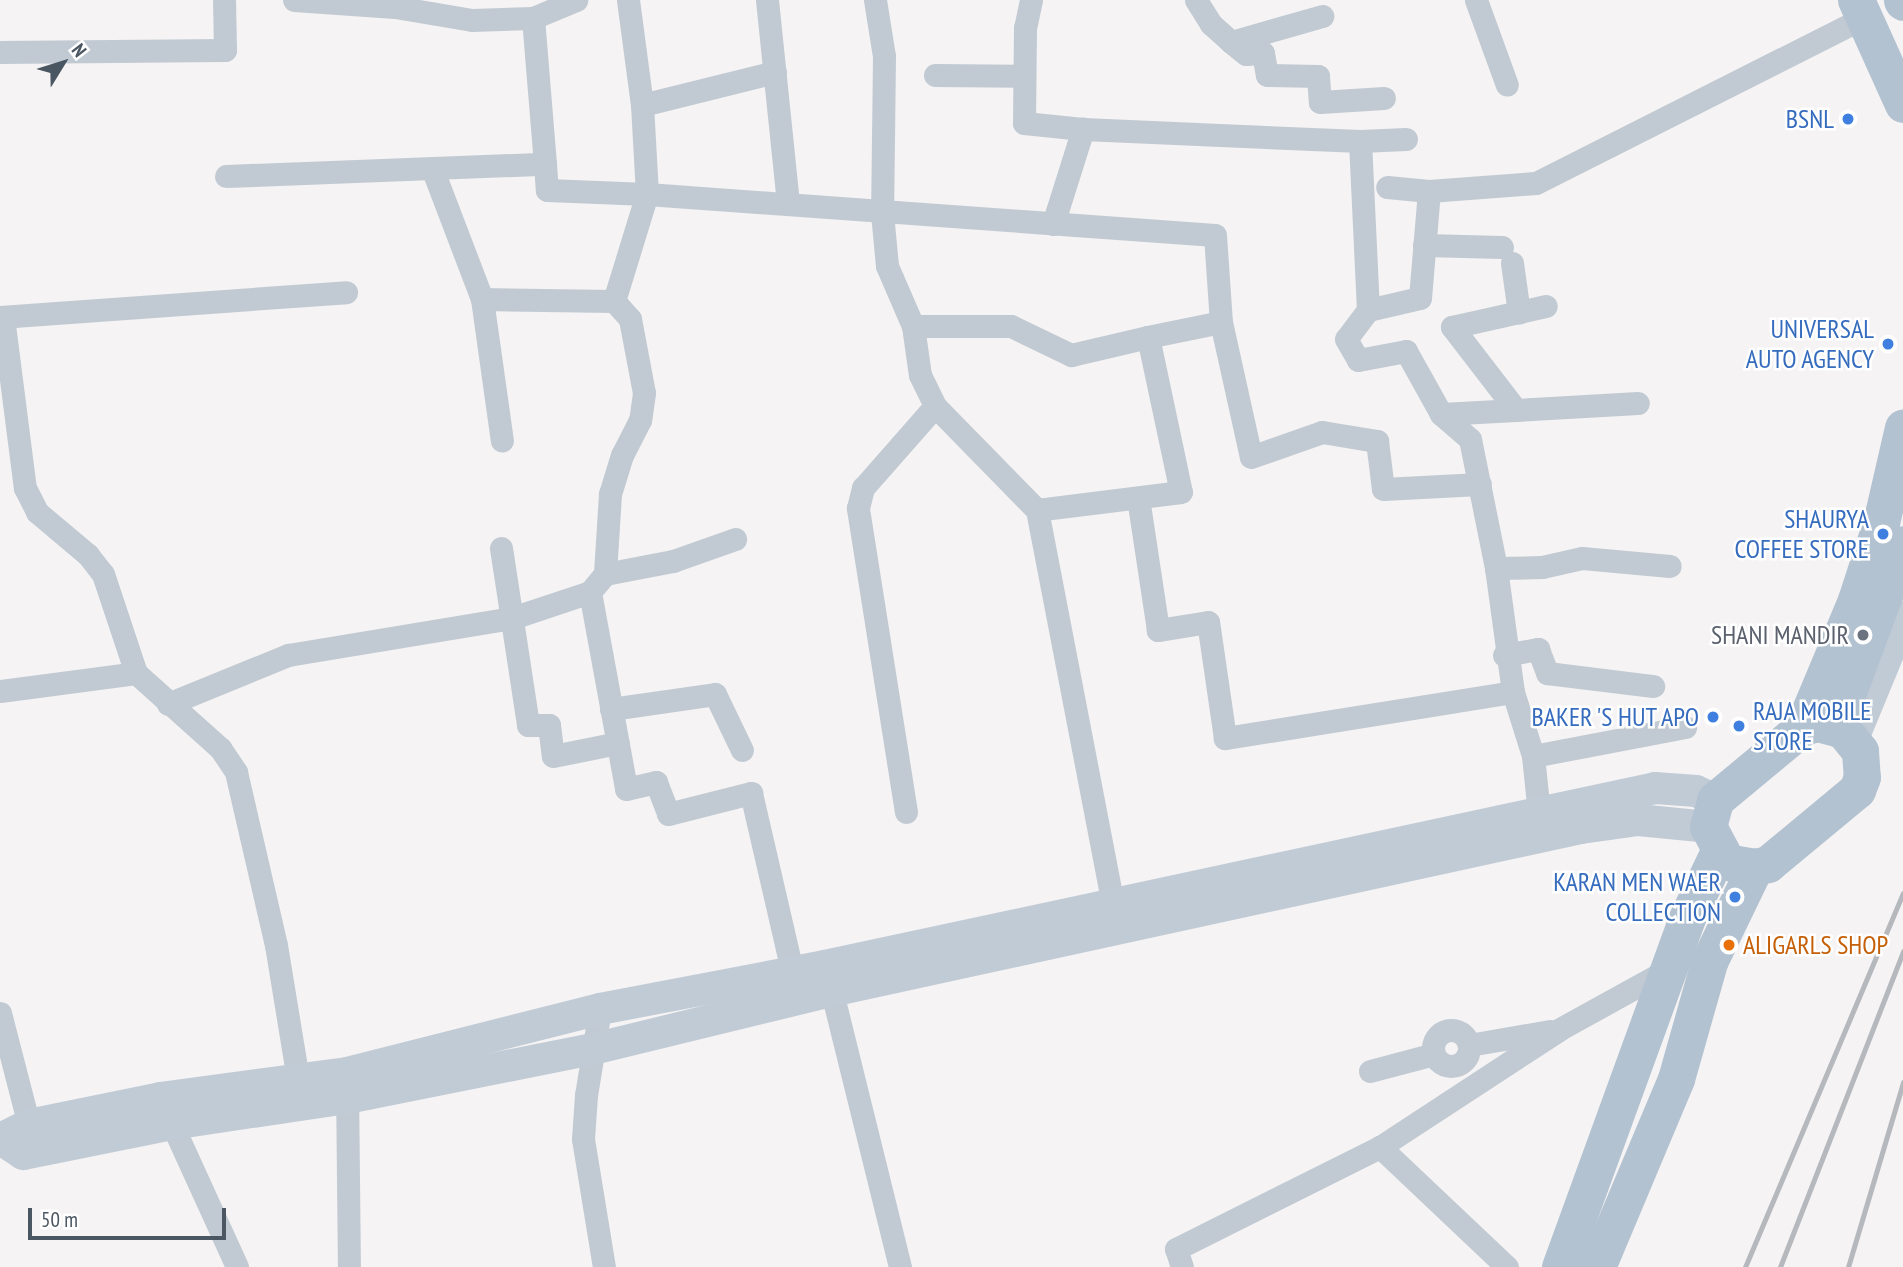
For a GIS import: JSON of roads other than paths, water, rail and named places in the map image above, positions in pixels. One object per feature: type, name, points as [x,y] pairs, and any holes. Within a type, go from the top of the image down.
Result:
[{"type":"main road","points":[[1861,8],[1903,104]]},
{"type":"main road","points":[[1714,826],[1727,862],[1755,867],[1780,856],[1857,790],[1838,740],[1856,600],[1881,523],[1903,428]]},
{"type":"main road","points":[[1560,1267],[1667,970],[1714,826],[1838,740],[1903,544]]},
{"type":"main road","points":[[1597,1267],[1676,1079],[1709,962],[1755,867]]},
{"type":"street","points":[[0,52],[225,50],[224,0]]},
{"type":"street","points":[[294,0],[396,7],[472,20],[533,18],[576,0]]},
{"type":"street","points":[[614,301],[647,194],[642,105],[628,0]]},
{"type":"street","points":[[767,0],[788,202]]},
{"type":"street","points":[[875,0],[884,56],[882,213],[887,266],[913,326],[920,375],[935,407],[1037,510],[1113,906]]},
{"type":"street","points":[[1031,0],[1024,76],[1024,122],[1083,130],[1360,141],[1406,139]]},
{"type":"street","points":[[1196,0],[1211,24],[1246,54],[1263,53],[1266,75],[1318,76],[1320,102],[1384,98]]},
{"type":"street","points":[[1476,0],[1507,85]]},
{"type":"street","points":[[1387,187],[1429,191],[1536,183],[1861,8]]},
{"type":"street","points":[[1231,42],[1322,16]]},
{"type":"street","points":[[533,18],[547,190],[788,202],[882,213],[1215,235],[1222,323],[1251,457],[1322,432],[1377,441],[1383,489],[1480,484]]},
{"type":"street","points":[[642,105],[775,72]]},
{"type":"street","points":[[935,75],[1024,76]]},
{"type":"street","points":[[1053,225],[1083,130]]},
{"type":"street","points":[[1360,141],[1368,310]]},
{"type":"street","points":[[226,176],[545,164]]},
{"type":"street","points":[[432,168],[482,299],[502,441]]},
{"type":"street","points":[[1429,191],[1420,298],[1368,310],[1346,339],[1358,360],[1406,351],[1441,414],[1470,439],[1496,568],[1504,655],[1533,756],[1539,813]]},
{"type":"street","points":[[1424,245],[1507,255],[1520,313]]},
{"type":"street","points":[[298,1080],[276,945],[236,772],[220,748],[136,673],[103,574],[88,555],[37,512],[25,488],[1,317],[346,292]]},
{"type":"street","points":[[482,299],[614,301],[630,319],[644,393],[640,420],[622,454],[610,494],[597,583],[611,709],[626,789],[656,782],[668,814],[751,793],[792,970]]},
{"type":"street","points":[[1516,410],[1452,327],[1546,306]]},
{"type":"street","points":[[913,326],[1011,326],[1071,355],[1222,323]]},
{"type":"street","points":[[1037,510],[1181,492],[1149,337]]},
{"type":"street","points":[[1441,414],[1638,403]]},
{"type":"street","points":[[906,812],[858,508],[863,488],[935,407]]},
{"type":"street","points":[[1138,498],[1158,630],[1208,622],[1225,738],[1513,692]]},
{"type":"street","points":[[168,704],[288,654],[512,618],[597,583],[673,561],[735,539]]},
{"type":"street","points":[[501,548],[528,725],[549,725],[553,756],[618,743]]},
{"type":"street","points":[[1496,568],[1542,567],[1582,558],[1670,566]]},
{"type":"street","points":[[1838,740],[1903,617]]},
{"type":"street","points":[[1504,655],[1538,649],[1546,673],[1653,686]]},
{"type":"street","points":[[0,691],[136,673]]},
{"type":"street","points":[[1838,740],[1903,673]]},
{"type":"street","points":[[611,709],[715,694],[742,750]]},
{"type":"street","points":[[1533,756],[1685,727]]},
{"type":"street","points":[[1714,826],[1638,820],[1581,828],[828,979],[792,970],[600,1009],[347,1085],[298,1080],[166,1111],[23,1154],[1,1139],[29,1125],[166,1111],[347,1085],[593,1049],[828,979],[1113,906],[1674,786],[1714,826]]},
{"type":"street","points":[[1182,1267],[1176,1249],[1380,1147],[1560,1029],[1667,970]]},
{"type":"street","points":[[828,979],[900,1267]]},
{"type":"street","points":[[600,1009],[583,1139],[604,1267]]},
{"type":"street","points":[[0,1013],[29,1125]]},
{"type":"street","points":[[1370,1071],[1434,1054],[1442,1065],[1456,1066],[1467,1058],[1469,1045],[1560,1029]]},
{"type":"street","points":[[347,1085],[349,1267]]},
{"type":"street","points":[[166,1111],[237,1267]]},
{"type":"street","points":[[1380,1147],[1507,1267]]},
{"type":"railway","points":[[1745,1267],[1903,893]]},
{"type":"railway","points":[[1780,1267],[1903,951]]},
{"type":"railway","points":[[1848,1267],[1903,1082]]},
{"type":"place","name":"BSNL","points":[[1848,119]]},
{"type":"place","name":"UNIVERSAL AUTO AGENCY","points":[[1888,344]]},
{"type":"place","name":"SHAURYA COFFEE STORE","points":[[1883,534]]},
{"type":"place","name":"SHANI MANDIR","points":[[1863,635]]},
{"type":"place","name":"BAKER 'S HUT APO","points":[[1713,717]]},
{"type":"place","name":"RAJA MOBILE STORE","points":[[1739,726]]},
{"type":"place","name":"KARAN MEN WAER COLLECTION","points":[[1735,897]]},
{"type":"place","name":"ALIGARLS SHOP","points":[[1729,945]]}]
